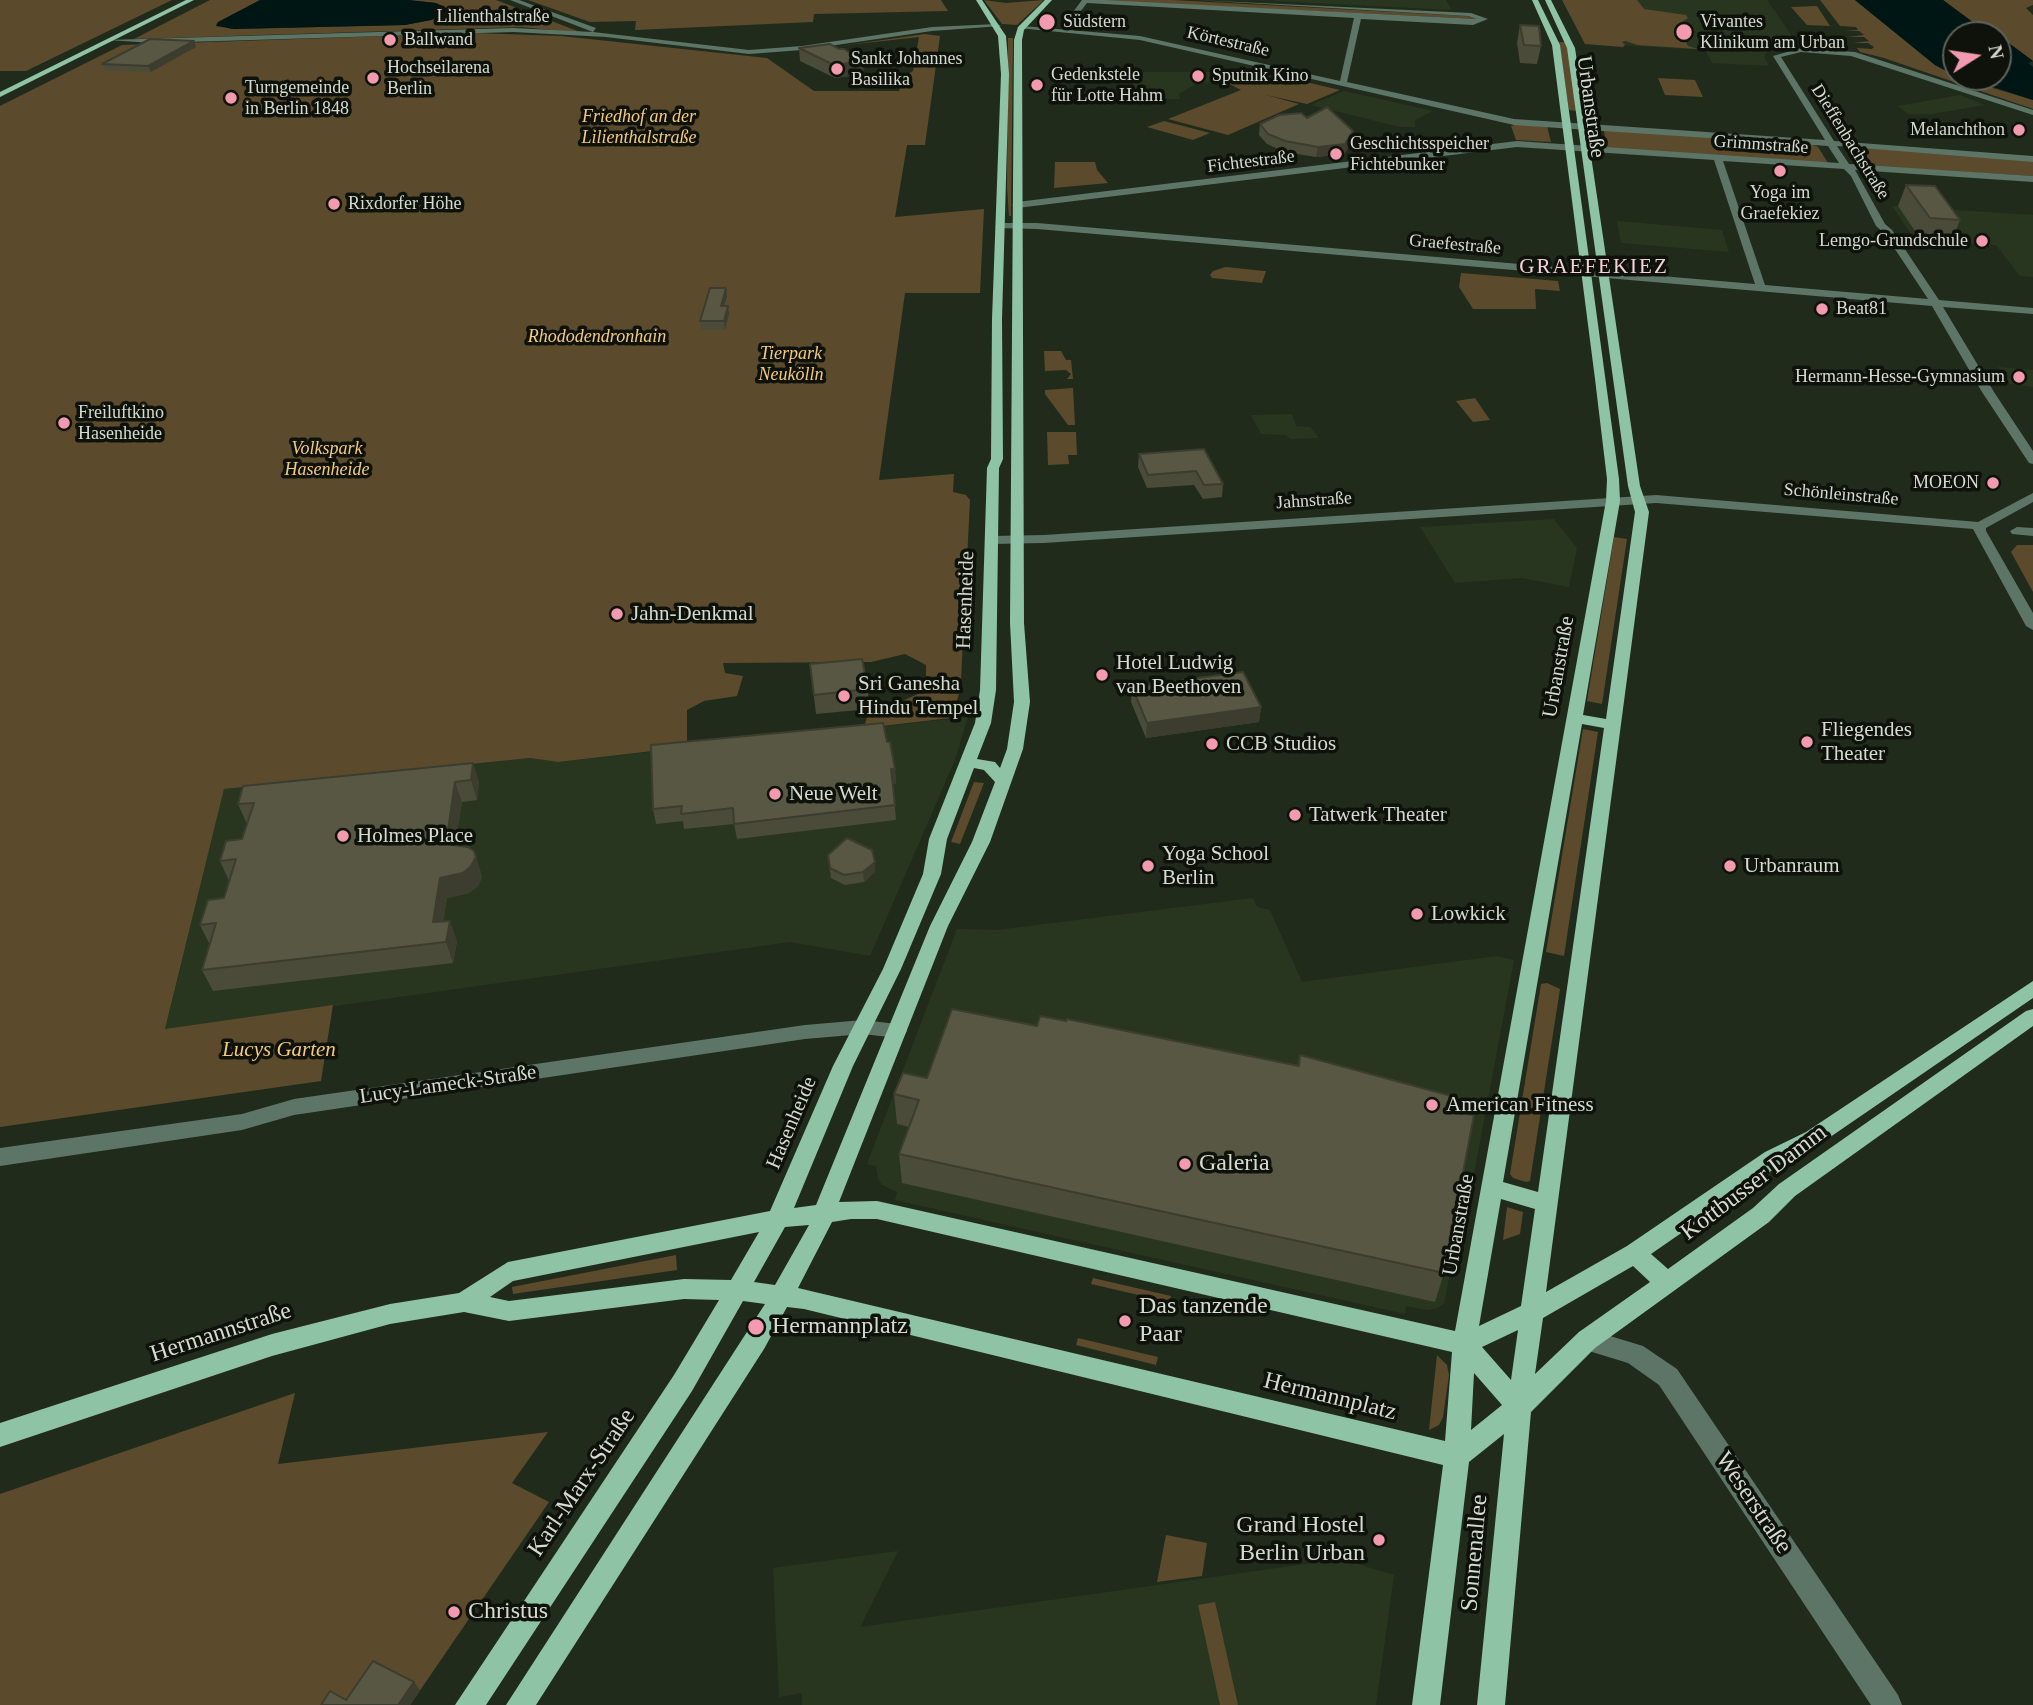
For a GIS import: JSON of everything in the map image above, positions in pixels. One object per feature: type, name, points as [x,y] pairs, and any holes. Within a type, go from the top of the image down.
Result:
[{"type":"main road","points":[[0,95],[191,0]]},
{"type":"main road","points":[[979,0],[997,26],[1015,29]]},
{"type":"main road","points":[[1002,36],[1015,29],[1049,0]]},
{"type":"main road","name":"Urbanstraße","points":[[1464,1344],[1613,501],[1612,466],[1588,273],[1555,41],[1535,0]]},
{"type":"main road","name":"Urbanstraße","points":[[1532,1312],[1642,512],[1603,274],[1570,45],[1548,0]]},
{"type":"main road","name":"Hasenheide","points":[[779,1219],[843,1066],[892,969],[932,874],[938,839],[984,723],[998,419],[999,248],[1005,74],[1002,36],[997,26]]},
{"type":"main road","points":[[520,1705],[756,1341],[825,1212],[939,926],[976,851],[1017,742],[1022,702],[1017,656],[1016,575],[1015,29]]},
{"type":"main road","points":[[999,248],[1017,248]]},
{"type":"main road","points":[[1608,530],[1639,535]]},
{"type":"main road","points":[[991,574],[1016,575]]},
{"type":"main road","points":[[1576,718],[1612,725]]},
{"type":"main road","points":[[969,762],[989,766],[1004,782]]},
{"type":"main road","name":"Kottbusser Damm","points":[[1532,1312],[1635,1253],[1773,1158],[1814,1139],[2033,988]]},
{"type":"main road","name":"Kottbusser Damm","points":[[1518,1407],[1587,1340],[1761,1215],[1787,1189],[2033,1016]]},
{"type":"main road","points":[[1490,1187],[1545,1203]]},
{"type":"main road","points":[[738,1290],[779,1219],[825,1212],[877,1210],[1464,1344],[1518,1407]]},
{"type":"main road","name":"Hermannstraße","points":[[464,1302],[508,1272],[779,1219]]},
{"type":"main road","points":[[1635,1253],[1666,1282]]},
{"type":"main road","name":"Hermannstraße","points":[[0,1436],[286,1341],[390,1314],[464,1302],[509,1311],[662,1290],[738,1290]]},
{"type":"main road","name":"Hermannplatz","points":[[738,1290],[782,1295],[1457,1456]]},
{"type":"main road","name":"Karl-Marx-Straße","points":[[468,1705],[684,1383],[738,1290]]},
{"type":"main road","points":[[1464,1344],[1532,1312]]},
{"type":"main road","points":[[1457,1456],[1518,1407],[1532,1312]]},
{"type":"main road","points":[[1457,1456],[1464,1344]]},
{"type":"main road","name":"Sonnenallee","points":[[1491,1705],[1518,1407]]},
{"type":"main road","name":"Sonnenallee","points":[[1426,1705],[1457,1456]]},
{"type":"street","points":[[513,0],[607,34]]},
{"type":"street","points":[[1071,20],[1086,0],[1473,23],[1484,19],[1459,14],[1198,0]]},
{"type":"street","points":[[1343,84],[1358,17]]},
{"type":"street","name":"Lilienthalstraße","points":[[111,40],[504,30],[607,34],[617,38],[749,52],[932,29],[997,26]]},
{"type":"street","name":"Körtestraße","points":[[1015,29],[1140,38],[1506,124],[1583,127]]},
{"type":"street","name":"Dieffenbachstraße","points":[[2033,113],[1863,56],[1813,50],[1788,51],[1777,56],[1872,204],[1873,212],[1881,226],[1889,232],[1936,303],[1991,397],[2033,460]]},
{"type":"street","name":"Grimmstraße","points":[[1583,127],[2033,159]]},
{"type":"street","name":"Fichtestraße","points":[[1017,205],[1513,142],[1571,148]]},
{"type":"street","name":"Grimmstraße","points":[[1571,148],[2033,179]]},
{"type":"street","points":[[1718,158],[1761,288]]},
{"type":"street","name":"Graefestraße","points":[[1000,226],[2033,311]]},
{"type":"street","points":[[2033,497],[1980,526],[1979,531],[2033,626]]},
{"type":"street","name":"Jahnstraße","points":[[992,540],[1638,499]]},
{"type":"street","name":"Schönleinstraße","points":[[1638,499],[1667,499],[1980,526]]},
{"type":"street","points":[[2017,531],[2033,532]]},
{"type":"street","name":"Lucy-Lameck-Straße","points":[[0,1157],[242,1122],[294,1107],[805,1032],[863,1027],[897,1031]]},
{"type":"street","name":"Weserstraße","points":[[1587,1340],[1645,1359],[1668,1377],[1888,1705]]},
{"type":"shaded area","points":[[260,0],[408,0],[436,3],[448,9],[444,15],[431,20],[405,25],[235,29],[216,26],[218,22]]},
{"type":"shaded area","points":[[1273,0],[1446,0],[1452,10],[1276,1]]},
{"type":"shaded area","name":"Vivantes Klinikum am Urban","points":[[1562,0],[1767,0],[1799,46],[1768,51],[1764,56],[1769,66],[1712,63],[1705,50],[1585,43]]},
{"type":"shaded area","points":[[1855,0],[1943,0],[1971,21],[1942,21],[1942,68]]},
{"type":"shaded area","points":[[2012,45],[2033,61],[2028,63],[2033,67],[2033,100],[2006,91],[2012,91]]},
{"type":"shaded area","points":[[1118,72],[1253,72],[1299,82],[1197,83],[1179,94],[1180,99],[1124,99],[1121,83],[1100,83],[1099,76],[1118,76]]},
{"type":"shaded area","points":[[1344,91],[1433,111],[1415,120],[1415,127],[1400,127],[1311,105]]},
{"type":"shaded area","points":[[1960,95],[1985,105],[1932,114],[1908,114],[1898,106]]},
{"type":"shaded area","name":"Lemgo-Grundschule","points":[[1892,206],[2033,215],[2033,277],[2020,276],[1996,245],[1915,240]]},
{"type":"shaded area","points":[[1617,221],[1722,230],[1729,252],[1621,243]]},
{"type":"shaded area","name":"Hermann-Hesse-Gymnasium","points":[[1998,367],[2033,370],[2033,387],[2010,384]]},
{"type":"shaded area","points":[[1292,414],[1296,426],[1310,427],[1319,438],[1291,439],[1285,435],[1261,434],[1251,415]]},
{"type":"shaded area","points":[[1554,519],[1577,548],[1569,587],[1522,578],[1455,583],[1420,527]]},
{"type":"shaded area","points":[[968,717],[955,760],[870,956],[790,942],[165,1030],[224,789],[531,758],[558,762]]},
{"type":"shaded area","points":[[1253,898],[1257,907],[1270,910],[1302,982],[1497,956],[1514,960],[1458,1260],[1453,1259],[1444,1303],[1438,1308],[1427,1310],[1406,1306],[1405,1314],[895,1200],[897,1192],[882,1185],[876,1166],[867,1164],[957,929],[997,930]]},
{"type":"shaded area","points":[[898,1551],[860,1627],[1341,1559],[1394,1575],[1376,1705],[802,1705],[802,1693],[779,1697],[773,1568]]},
{"type":"green space","points":[[0,0],[172,0],[26,71],[0,71]]},
{"type":"green space","points":[[210,0],[260,0],[216,24],[231,29],[405,25],[431,20],[444,15],[448,10],[436,3],[408,0],[496,0],[583,33],[521,27],[134,39]]},
{"type":"green space","points":[[528,0],[941,0],[948,11],[814,14],[813,22],[635,30],[636,21],[590,22]]},
{"type":"green space","points":[[984,0],[1006,3],[1044,0],[1017,25],[1002,24]]},
{"type":"green space","points":[[1090,0],[1172,0],[1467,16],[1478,19]]},
{"type":"green space","points":[[1562,0],[1637,0],[1644,9],[1686,15],[1688,18],[1677,25],[1688,46],[1698,49],[1637,45],[1626,41],[1622,42],[1625,45],[1623,47],[1585,44]]},
{"type":"green space","points":[[1820,0],[1855,0],[1942,69],[1942,78],[1860,52],[1857,48],[1874,47],[1868,43],[1853,43],[1869,41],[1864,37],[1848,37],[1864,35],[1859,31],[1844,31],[1858,30],[1856,27],[1840,26]]},
{"type":"green space","points":[[1943,0],[2033,0],[2033,5],[2026,8],[2033,15],[2033,61],[2012,45],[2012,21],[1972,21]]},
{"type":"green space","points":[[1817,6],[1830,26],[1807,25],[1791,7]]},
{"type":"green space","name":"Volkspark Hasenheide","points":[[475,33],[561,36],[767,58],[814,91],[899,91],[902,78],[913,71],[919,37],[847,45],[925,34],[940,36],[925,145],[907,145],[895,217],[984,209],[980,293],[905,293],[879,480],[954,474],[953,492],[966,495],[970,500],[961,680],[926,676],[926,665],[905,654],[871,662],[723,663],[725,673],[743,676],[737,696],[704,701],[687,710],[687,747],[558,762],[530,758],[224,789],[165,1029],[333,1005],[321,1081],[0,1127],[0,106],[122,45]]},
{"type":"green space","points":[[1008,38],[1013,38],[1011,216],[1007,187]]},
{"type":"green space","points":[[1559,42],[1566,42],[1567,45],[1577,111],[1569,110]]},
{"type":"green space","points":[[1658,78],[1695,80],[1703,97],[1665,95]]},
{"type":"green space","points":[[1226,82],[1306,82],[1340,90],[1307,104],[1266,95],[1299,104],[1228,135],[1168,119],[1241,90]]},
{"type":"green space","points":[[1980,91],[2003,91],[2033,100],[2033,109]]},
{"type":"green space","points":[[1164,121],[1210,133],[1193,140],[1147,127]]},
{"type":"green space","points":[[1511,126],[1547,126],[1551,142],[1516,140]]},
{"type":"green space","points":[[1604,130],[1811,144],[1818,147],[1828,163],[1606,148]]},
{"type":"green space","points":[[1850,146],[2033,161],[2033,176],[1860,166]]},
{"type":"green space","points":[[1055,162],[1095,162],[1097,170],[1108,183],[1054,188]]},
{"type":"green space","points":[[1226,267],[1266,271],[1262,283],[1212,278],[1210,275],[1213,271]]},
{"type":"green space","points":[[1461,273],[1558,281],[1560,291],[1535,289],[1536,309],[1473,309],[1459,287]]},
{"type":"green space","points":[[1044,351],[1061,351],[1066,360],[1071,360],[1073,379],[1067,379],[1071,374],[1066,370],[1045,371]]},
{"type":"green space","points":[[1073,388],[1075,425],[1068,425],[1045,394],[1045,390]]},
{"type":"green space","points":[[1475,398],[1490,420],[1473,422],[1456,401]]},
{"type":"green space","points":[[1047,432],[1076,432],[1077,455],[1068,455],[1069,464],[1048,465]]},
{"type":"green space","points":[[1614,537],[1627,539],[1602,704],[1587,701]]},
{"type":"green space","points":[[2017,545],[2033,545],[2033,592],[2011,552]]},
{"type":"green space","points":[[918,694],[959,694],[951,718],[864,728],[867,717]]},
{"type":"green space","points":[[1583,729],[1598,732],[1564,956],[1546,952]]},
{"type":"green space","points":[[974,782],[984,783],[960,844],[951,842]]},
{"type":"green space","points":[[1547,983],[1560,989],[1530,1181],[1526,1182],[1513,1178],[1510,1174],[1541,984]]},
{"type":"green space","points":[[1507,1207],[1523,1212],[1520,1234],[1503,1240]]},
{"type":"green space","points":[[676,1255],[677,1270],[513,1294],[512,1287]]},
{"type":"green space","points":[[1093,1278],[1171,1296],[1169,1302],[1091,1284]]},
{"type":"green space","points":[[1078,1338],[1158,1357],[1156,1365],[1076,1345]]},
{"type":"green space","points":[[1437,1355],[1447,1365],[1449,1375],[1443,1417],[1439,1425],[1429,1430]]},
{"type":"green space","points":[[295,1393],[278,1464],[548,1432],[512,1483],[549,1502],[410,1705],[0,1705],[0,1494]]},
{"type":"green space","points":[[1166,1535],[1207,1543],[1202,1576],[1157,1582]]},
{"type":"green space","points":[[1215,1602],[1238,1705],[1220,1705],[1198,1605]]},
{"type":"building","points":[[1520,25],[1539,26],[1541,46],[1524,45]]},
{"type":"building","points":[[150,39],[194,41],[148,66],[102,64]]},
{"type":"building","points":[[830,44],[863,61],[834,65],[799,48]]},
{"type":"building","points":[[1327,107],[1353,131],[1345,144],[1318,147],[1285,141],[1268,134],[1260,124],[1279,115],[1301,113],[1307,118]]},
{"type":"building","points":[[1906,185],[1935,186],[1960,220],[1930,218]]},
{"type":"building","points":[[710,288],[726,288],[721,306],[728,306],[724,321],[700,321]]},
{"type":"building","points":[[1204,449],[1223,484],[1204,485],[1196,471],[1148,475],[1139,454]]},
{"type":"building","points":[[862,659],[868,689],[814,695],[810,664]]},
{"type":"building","points":[[1243,672],[1261,707],[1147,723],[1132,687]]},
{"type":"building","name":"Neue Welt","points":[[883,723],[895,769],[891,769],[895,805],[734,824],[733,808],[681,814],[682,806],[653,809],[651,745]]},
{"type":"building","points":[[473,763],[471,780],[455,782],[446,844],[468,847],[474,851],[476,857],[463,873],[440,878],[433,922],[450,921],[446,942],[202,970],[216,923],[200,925],[208,900],[224,898],[236,859],[220,861],[226,841],[242,839],[254,803],[238,804],[243,786]]},
{"type":"building","points":[[847,838],[872,850],[875,862],[863,872],[844,875],[830,868],[828,855]]},
{"type":"building","name":"Galeria","points":[[952,1009],[1037,1026],[1040,1016],[1067,1019],[1299,1066],[1300,1055],[1470,1101],[1467,1114],[1474,1115],[1444,1273],[899,1154],[919,1100],[894,1094],[903,1073],[927,1078]]},
{"type":"building","points":[[373,1661],[414,1682],[398,1705],[321,1705],[330,1691],[346,1700]]},
{"type":"place","name":"Südstern","points":[[1047,22]]},
{"type":"place","name":"Vivantes Klinikum am Urban","points":[[1684,32]]},
{"type":"place","name":"Ballwand","points":[[390,40]]},
{"type":"place","name":"Sankt Johannes Basilika","points":[[837,69]]},
{"type":"place","name":"Sputnik Kino","points":[[1198,76]]},
{"type":"place","name":"Hochseilarena Berlin","points":[[373,78]]},
{"type":"place","name":"Gedenkstele für Lotte Hahm","points":[[1037,85]]},
{"type":"place","name":"Turngemeinde in Berlin 1848","points":[[231,98]]},
{"type":"place","name":"Melanchthon","points":[[2019,130]]},
{"type":"place","name":"Geschichtsspeicher Fichtebunker","points":[[1336,154]]},
{"type":"place","name":"Yoga im Graefekiez","points":[[1780,171]]},
{"type":"place","name":"Rixdorfer Höhe","points":[[334,204]]},
{"type":"place","name":"Lemgo-Grundschule","points":[[1982,241]]},
{"type":"place","name":"Beat81","points":[[1822,309]]},
{"type":"place","name":"Hermann-Hesse-Gymnasium","points":[[2019,377]]},
{"type":"place","name":"Freiluftkino Hasenheide","points":[[64,423]]},
{"type":"place","name":"MOEON","points":[[1993,483]]},
{"type":"place","name":"Jahn-Denkmal","points":[[617,614]]},
{"type":"place","name":"Hotel Ludwig van Beethoven","points":[[1102,675]]},
{"type":"place","name":"Sri Ganesha Hindu Tempel","points":[[844,696]]},
{"type":"place","name":"Fliegendes Theater","points":[[1807,742]]},
{"type":"place","name":"CCB Studios","points":[[1212,744]]},
{"type":"place","name":"Neue Welt","points":[[775,794]]},
{"type":"place","name":"Tatwerk Theater","points":[[1295,815]]},
{"type":"place","name":"Holmes Place","points":[[343,836]]},
{"type":"place","name":"Yoga School Berlin","points":[[1148,866]]},
{"type":"place","name":"Urbanraum","points":[[1730,866]]},
{"type":"place","name":"Lowkick","points":[[1417,914]]},
{"type":"place","name":"American Fitness","points":[[1432,1105]]},
{"type":"place","name":"Galeria","points":[[1185,1164]]},
{"type":"place","name":"Das tanzende Paar","points":[[1125,1321]]},
{"type":"place","name":"Hermannplatz","points":[[756,1327]]},
{"type":"place","name":"Grand Hostel Berlin Urban","points":[[1379,1540]]},
{"type":"place","name":"Christus","points":[[454,1612]]},
{"type":"district","name":"GRAEFEKIEZ","points":[[1594,267]]},
{"type":"park label","name":"Friedhof an der Lilienthalstraße","points":[[639,127]]},
{"type":"park label","name":"Rhododendronhain","points":[[597,337]]},
{"type":"park label","name":"Tierpark Neukölln","points":[[791,364]]},
{"type":"park label","name":"Lucys Garten","points":[[279,1050]]}]
